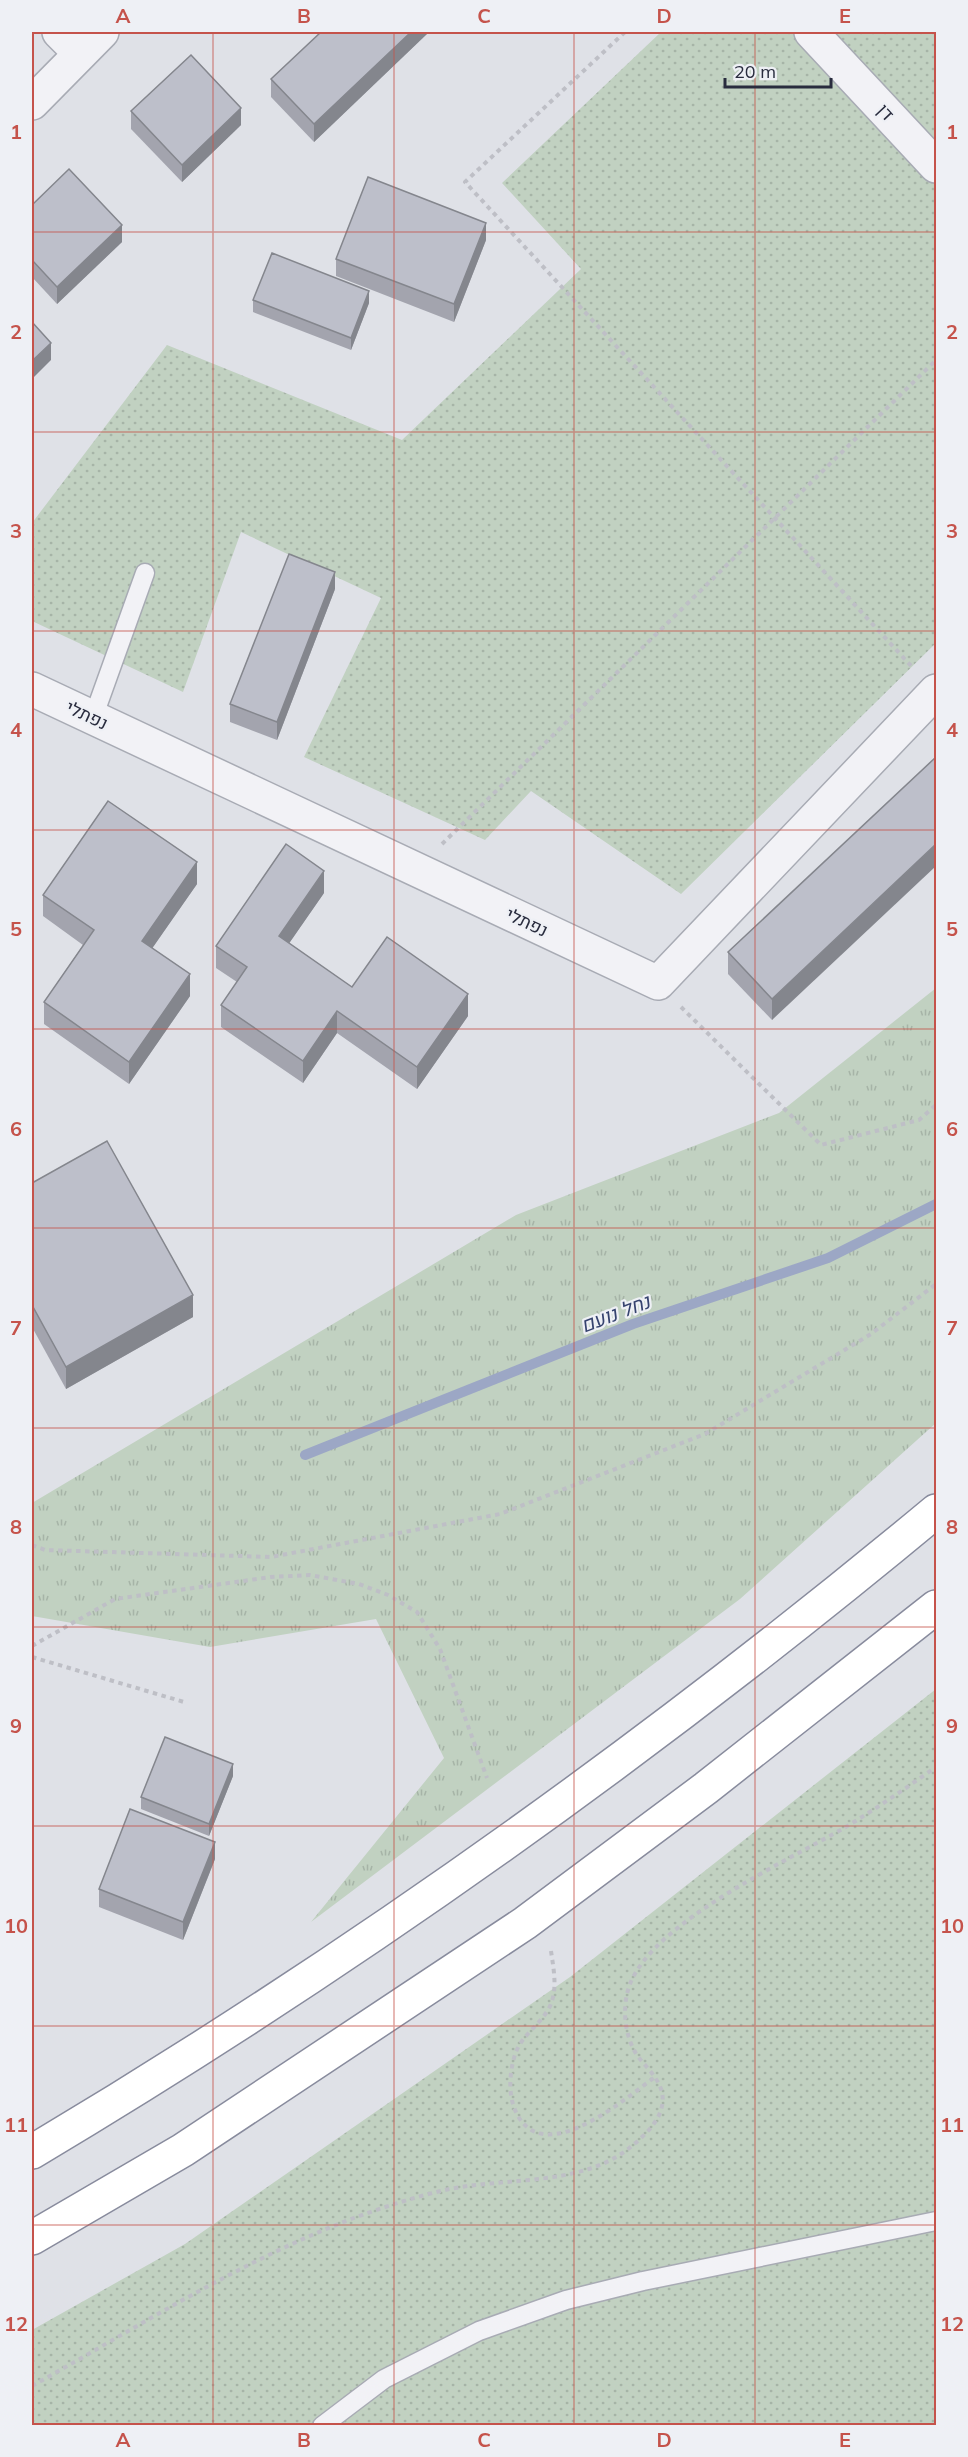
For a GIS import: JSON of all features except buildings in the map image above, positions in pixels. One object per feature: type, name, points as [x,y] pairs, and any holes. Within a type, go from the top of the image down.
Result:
[{"type":"highway","points":[[32,2152],[144,2085],[258,2011],[508,1840],[705,1697],[833,1597],[936,1511]]},
{"type":"highway","points":[[32,2238],[183,2150],[525,1923],[706,1788],[936,1607]]},
{"type":"street","name":"דן","points":[[811,32],[936,166]]},
{"type":"street","points":[[32,103],[80,39]]},
{"type":"street","name":"נפתלי","points":[[32,689],[657,983]]},
{"type":"street","points":[[657,983],[936,692]]},
{"type":"lane","points":[[93,718],[145,573]]},
{"type":"lane","points":[[322,2426],[384,2379],[479,2331],[566,2300],[643,2281],[936,2222]]},
{"type":"path","points":[[625,32],[465,182],[936,692]]},
{"type":"path","points":[[416,870],[936,360]]},
{"type":"path","points":[[657,983],[821,1144],[919,1120],[936,1105]]},
{"type":"path","points":[[32,1545],[45,1550],[271,1557],[500,1514],[705,1434],[871,1334],[936,1284]]},
{"type":"path","points":[[32,1646],[116,1599],[271,1577],[310,1575],[359,1584],[388,1595],[417,1612],[440,1649],[487,1778]]},
{"type":"path","points":[[32,1657],[184,1702]]},
{"type":"path","points":[[32,2386],[226,2277],[352,2219],[446,2190],[532,2180],[572,2172],[604,2163],[624,2152],[646,2135],[664,2103],[663,2091],[656,2077],[634,2051],[625,2018],[630,1985],[638,1969],[650,1954],[687,1920],[725,1895],[866,1815],[936,1767]]},
{"type":"path","points":[[550,1951],[554,1995],[546,2013],[520,2043],[514,2056],[511,2074],[514,2109],[522,2123],[533,2131],[548,2135],[563,2133],[590,2122],[656,2077]]},
{"type":"green space","points":[[661,32],[936,32],[936,643],[681,894],[531,791],[485,840],[304,757],[381,598],[241,532],[183,692],[32,621],[32,523],[167,345],[402,440],[581,269],[502,183]]},
{"type":"green space","points":[[936,988],[936,1423],[740,1599],[311,1922],[444,1758],[376,1619],[210,1647],[32,1616],[32,1503],[516,1215],[779,1113]]},
{"type":"green space","points":[[936,1689],[936,2425],[32,2425],[32,2330],[185,2244],[570,1977]]},
{"type":"waterway","name":"נחל נועם","points":[[305,1455],[633,1324],[828,1258],[936,1204]]}]
